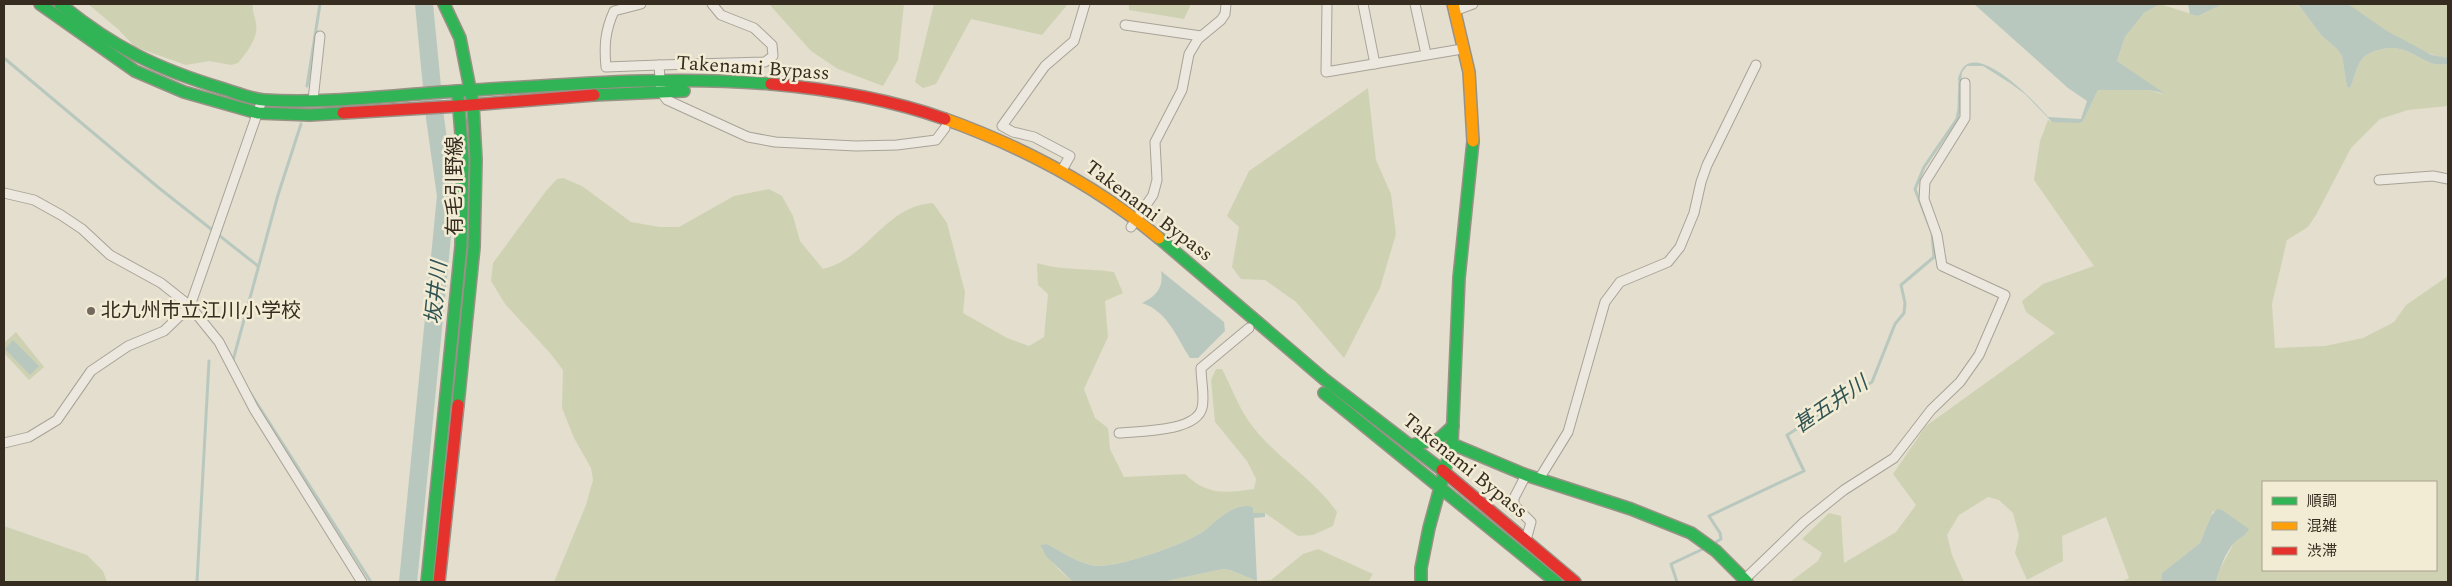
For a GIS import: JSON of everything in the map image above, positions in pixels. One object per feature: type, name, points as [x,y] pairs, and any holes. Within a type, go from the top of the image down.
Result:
[{"type":"main road","name":"Takenami Bypass","points":[[40,4],[135,71],[184,92],[258,113],[310,115],[425,109],[473,104],[661,92],[724,91],[789,96],[871,108],[945,128],[983,143],[1057,179],[1133,223],[1312,383],[1556,582]]},
{"type":"main road","name":"Takenami Bypass","points":[[60,4],[88,27],[138,58],[184,77],[262,100],[313,100],[660,80],[722,80],[793,86],[910,106],[988,134],[1062,170],[1216,285],[1324,379],[1411,445],[1575,582]]},
{"type":"main road","name":"有毛引野線","points":[[439,4],[464,90],[473,104],[476,160],[474,247],[439,582]]},
{"type":"main road","name":"有毛引野線","points":[[427,582],[461,246],[463,160],[459,106],[464,90],[458,30],[444,4]]},
{"type":"main road","points":[[1421,582],[1421,568],[1429,528],[1446,474],[1452,444],[1459,278],[1474,132],[1469,72],[1453,8]]},
{"type":"main road","points":[[1411,445],[1440,439],[1453,426]]},
{"type":"main road","points":[[1452,444],[1526,475],[1691,533],[1716,551],[1746,581]]},
{"type":"street","points":[[641,4],[614,11],[607,25],[604,42],[606,68],[764,62],[773,56],[772,45],[754,28],[721,15],[712,4]]},
{"type":"street","points":[[1062,170],[1070,156],[1034,137],[1013,132],[1002,126],[1046,66],[1074,41],[1085,4]]},
{"type":"street","points":[[1133,223],[1153,194],[1157,180],[1155,142],[1182,90],[1189,54],[1201,36],[1221,20],[1225,14],[1226,4]]},
{"type":"street","points":[[1327,4],[1326,72],[1426,54],[1462,50]]},
{"type":"street","points":[[1363,4],[1375,64]]},
{"type":"street","points":[[1415,4],[1426,54]]},
{"type":"street","points":[[1453,8],[1473,4]]},
{"type":"street","points":[[1125,25],[1201,36]]},
{"type":"street","points":[[313,100],[320,36]]},
{"type":"street","points":[[659,65],[661,92],[667,100],[748,137],[775,142],[821,145],[897,145],[936,140],[945,128]]},
{"type":"street","points":[[1539,479],[1568,432],[1605,302],[1620,282],[1668,262],[1680,248],[1694,213],[1700,182],[1707,165],[1756,65]]},
{"type":"street","points":[[1746,581],[1804,522],[1831,500],[1894,458],[1931,410],[1960,382],[1979,355],[2005,295],[1942,266],[1937,235],[1924,199],[1925,182],[1965,118],[1965,83]]},
{"type":"street","points":[[4,443],[29,437],[57,420],[91,371],[128,346],[164,331],[190,306],[262,100]]},
{"type":"street","points":[[2379,180],[2433,176],[2448,179]]},
{"type":"street","points":[[4,193],[34,200],[61,215],[82,229],[110,255],[161,284],[190,306],[219,342],[254,409],[362,582]]},
{"type":"street","points":[[1119,433],[1185,425],[1197,417],[1202,408],[1201,368],[1249,328]]},
{"type":"street","points":[[1526,475],[1514,498],[1514,505],[1530,522],[1531,528],[1526,540]]},
{"type":"green space","points":[[88,4],[253,4],[256,34],[245,55],[238,63],[231,65],[209,61],[186,65],[135,47],[119,30]]},
{"type":"green space","points":[[769,4],[904,4],[898,60],[883,86],[838,69],[811,51]]},
{"type":"green space","points":[[934,4],[1068,4],[1042,35],[971,19],[936,84],[923,88],[915,82]]},
{"type":"green space","points":[[1129,4],[1191,4],[1184,19],[1129,10]]},
{"type":"green space","points":[[2160,4],[2198,16],[2223,4],[2298,4],[2321,35],[2342,56],[2347,87],[2350,88],[2362,59],[2369,53],[2378,50],[2399,49],[2408,51],[2430,63],[2448,64],[2448,106],[2408,110],[2380,119],[2351,148],[2308,227],[2287,240],[2272,304],[2275,348],[2325,346],[2363,338],[2394,322],[2406,305],[2448,276],[2448,582],[2211,582],[2216,581],[2220,569],[2235,541],[2248,532],[2213,511],[2200,543],[2162,573],[2161,582],[2121,582],[2129,578],[2106,517],[2062,536],[2063,561],[2027,580],[2015,553],[2019,536],[2013,513],[1999,500],[1988,497],[1959,515],[1947,535],[1952,555],[1964,582],[1790,582],[1818,561],[1822,553],[1802,539],[1829,513],[1841,516],[1844,563],[1896,532],[1916,505],[1893,474],[1926,426],[2055,333],[2026,312],[2022,301],[2043,284],[2094,266],[2034,180],[2040,141],[2048,120],[2052,122],[2083,121],[2098,90],[2149,90],[2163,94],[2117,61],[2125,37],[2144,13]]},
{"type":"green space","points":[[2348,4],[2448,4],[2448,58],[2425,52],[2411,45],[2381,28]]},
{"type":"green space","points":[[1368,88],[1376,160],[1391,194],[1396,234],[1380,288],[1344,358],[1296,302],[1265,280],[1241,279],[1232,267],[1239,227],[1227,216],[1249,171]]},
{"type":"green space","points":[[563,178],[582,186],[631,222],[660,227],[679,227],[734,196],[769,189],[782,196],[793,216],[800,241],[823,269],[839,263],[853,254],[902,213],[917,206],[933,203],[947,223],[965,292],[963,313],[1007,338],[1029,346],[1044,337],[1048,294],[1038,285],[1037,263],[1046,266],[1114,272],[1123,293],[1105,301],[1108,337],[1084,389],[1095,418],[1108,428],[1110,449],[1124,477],[1185,474],[1201,486],[1217,491],[1254,489],[1256,479],[1247,461],[1215,422],[1211,380],[1216,369],[1222,369],[1248,421],[1263,439],[1328,500],[1337,512],[1333,526],[1313,535],[1298,536],[1265,513],[1253,513],[1249,506],[1242,506],[1219,518],[1204,531],[1182,542],[1151,554],[1106,566],[1083,563],[1047,544],[1041,548],[1059,570],[1073,582],[554,582],[586,505],[593,480],[591,468],[574,438],[562,408],[563,370],[505,304],[491,281],[493,263],[546,191],[557,179]]},
{"type":"green space","points":[[16,332],[44,367],[29,380],[4,353],[4,343]]},
{"type":"green space","points":[[4,526],[87,555],[103,571],[107,582],[4,582]]},
{"type":"green space","points":[[1318,549],[1373,574],[1368,582],[1162,582],[1223,569],[1257,581],[1271,580],[1303,554]]},
{"type":"shaded area","points":[[1974,4],[2160,4],[2144,13],[2125,37],[2117,61],[2164,93],[2149,90],[2098,90],[2083,121],[2080,123],[2052,122],[2025,94],[1983,66],[1967,66],[1962,72],[1961,80],[1958,80],[1964,67],[1974,62],[1987,66],[2016,85],[2030,97],[2048,117],[2081,119],[2087,101],[2068,88]]},
{"type":"shaded area","points":[[2188,4],[2223,4],[2198,16],[2190,14]]},
{"type":"shaded area","points":[[2298,4],[2348,4],[2387,31],[2432,55],[2448,58],[2448,64],[2430,63],[2408,51],[2399,49],[2378,50],[2369,53],[2362,59],[2350,88],[2347,87],[2342,56],[2321,35]]},
{"type":"shaded area","points":[[1161,271],[1224,322],[1225,331],[1198,358],[1190,358],[1164,318],[1151,307],[1142,303],[1158,291],[1162,277]]},
{"type":"shaded area","points":[[13,340],[39,366],[30,375],[5,349]]},
{"type":"shaded area","points":[[1242,506],[1253,508],[1253,513],[1265,513],[1265,517],[1254,518],[1257,581],[1223,569],[1162,582],[1073,582],[1046,556],[1040,545],[1047,544],[1083,563],[1106,566],[1151,554],[1182,542],[1204,531],[1230,511]]},
{"type":"shaded area","points":[[2217,509],[2222,510],[2249,529],[2228,551],[2216,581],[2161,582],[2162,573],[2200,543],[2211,516]]},
{"type":"waterway","points":[[307,86],[320,4]]},
{"type":"waterway","name":"坂井川","points":[[408,582],[446,196],[435,118],[424,4]]},
{"type":"waterway","points":[[4,58],[159,188],[258,266]]},
{"type":"waterway","name":"甚五井川","points":[[1713,544],[1721,539],[1720,533],[1709,516],[1804,471],[1787,435],[1872,382],[1895,324],[1904,313],[1905,303],[1901,285],[1934,257],[1932,233],[1915,189],[1924,167],[1957,119],[1960,77]]},
{"type":"waterway","points":[[232,364],[278,195],[301,124]]},
{"type":"waterway","points":[[197,582],[209,361]]},
{"type":"waterway","points":[[249,391],[371,582]]},
{"type":"waterway","name":"甚五井川","points":[[1677,582],[1671,564],[1705,548]]},
{"type":"traffic: fast","points":[[40,4],[135,71],[184,92],[258,113],[310,115],[343,113]]},
{"type":"traffic: fast","points":[[60,4],[99,33],[137,56],[200,81],[254,98],[312,101],[458,91]]},
{"type":"traffic: fast","points":[[444,4],[460,38],[473,104],[476,160],[474,247],[458,405]]},
{"type":"traffic: fast","points":[[458,91],[575,84],[693,80],[771,84]]},
{"type":"traffic: fast","points":[[594,95],[684,91]]},
{"type":"traffic: fast","points":[[427,582],[461,246],[463,160],[458,96]]},
{"type":"traffic: fast","points":[[1421,582],[1421,568],[1429,528],[1452,444],[1459,278],[1473,141]]},
{"type":"traffic: fast","points":[[1159,238],[1324,379],[1442,470]]},
{"type":"traffic: fast","points":[[1324,393],[1556,582]]},
{"type":"traffic: fast","points":[[1411,445],[1439,439],[1453,426]]},
{"type":"traffic: fast","points":[[1452,444],[1526,475],[1631,509],[1691,533],[1716,551],[1747,582]]},
{"type":"traffic: slow","points":[[1453,4],[1469,72],[1473,141]]},
{"type":"traffic: slow","points":[[945,119],[1030,155],[1084,184],[1159,238]]},
{"type":"traffic: jam","points":[[771,84],[881,100],[945,119]]},
{"type":"traffic: jam","points":[[459,106],[594,95]]},
{"type":"traffic: jam","points":[[343,113],[459,106]]},
{"type":"traffic: jam","points":[[439,582],[458,405]]},
{"type":"traffic: jam","points":[[1442,470],[1575,582]]},
{"type":"place","name":"北九州市立江川小学校","points":[[91,311]]}]
